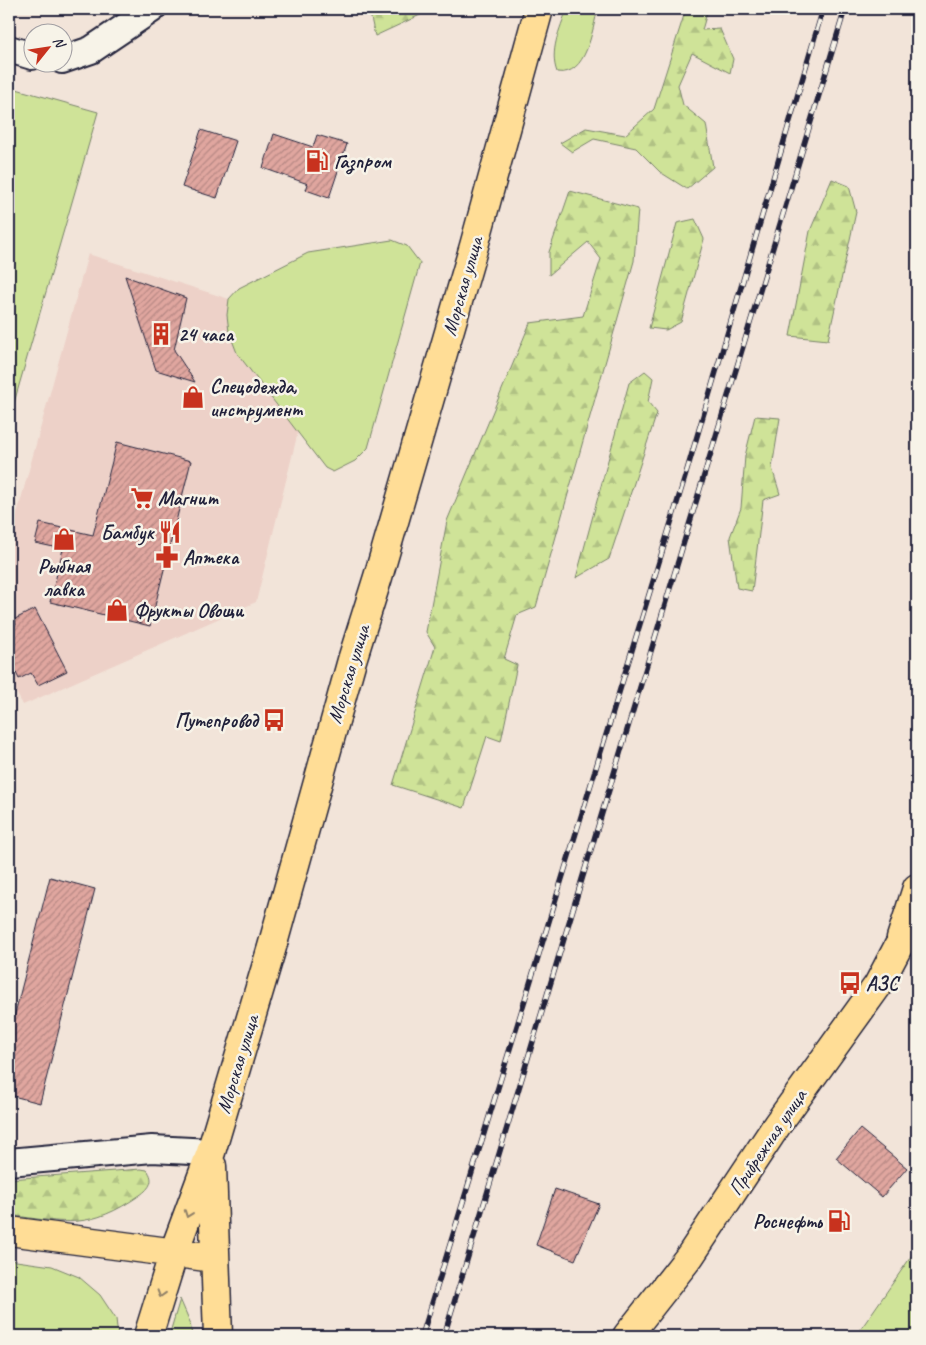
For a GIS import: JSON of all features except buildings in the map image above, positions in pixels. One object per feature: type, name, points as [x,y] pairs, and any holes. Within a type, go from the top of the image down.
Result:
[{"type":"main road","name":"Морская улица","points":[[148,1336],[174,1252],[211,1152],[272,947],[352,660],[474,246],[539,9]]},
{"type":"main road","name":"Прибрежная улица","points":[[898,947],[917,888]]},
{"type":"main road","name":"Прибрежная улица","points":[[630,1335],[690,1256],[777,1126],[878,985],[898,947],[917,920]]},
{"type":"main road","points":[[211,1152],[218,1336]]},
{"type":"main road","points":[[9,1231],[214,1258]]},
{"type":"street","points":[[72,57],[91,50],[152,9]]},
{"type":"street","points":[[9,49],[22,53]]},
{"type":"street","points":[[9,1162],[152,1149],[211,1152]]},
{"type":"shaded area","points":[[88,254],[229,299],[227,315],[237,353],[298,432],[256,602],[23,705],[9,679],[9,543]]},
{"type":"green space","points":[[369,9],[433,9],[375,36]]},
{"type":"green space","points":[[567,9],[598,9],[582,60],[567,72],[557,72],[554,56],[555,48]]},
{"type":"green space","points":[[686,9],[708,9],[702,30],[720,29],[733,59],[730,73],[692,53],[678,85],[683,105],[706,124],[713,167],[687,189],[660,172],[636,148],[594,139],[572,152],[560,143],[586,128],[625,135],[654,109]]},
{"type":"green space","points":[[9,87],[98,112],[9,420]]},
{"type":"green space","points":[[832,179],[849,186],[856,212],[828,340],[790,336],[810,231]]},
{"type":"green space","points":[[570,191],[638,209],[634,261],[536,607],[517,615],[504,659],[517,665],[501,741],[487,736],[464,808],[393,785],[435,647],[426,632],[447,521],[530,323],[583,316],[601,259],[588,242],[549,275],[549,252]]},
{"type":"green space","points":[[695,219],[704,239],[681,322],[666,330],[649,328],[677,223]]},
{"type":"green space","points":[[392,240],[407,246],[420,263],[368,448],[355,461],[333,472],[325,468],[237,353],[229,332],[227,315],[229,299],[239,288],[308,253]]},
{"type":"green space","points":[[645,371],[653,378],[648,402],[657,413],[609,559],[576,578],[629,383]]},
{"type":"green space","points":[[755,416],[780,418],[772,468],[780,494],[763,500],[752,591],[737,588],[730,537],[741,508],[745,456]]},
{"type":"green space","points":[[147,1170],[151,1177],[149,1187],[122,1206],[92,1219],[62,1221],[9,1215],[9,1179]]},
{"type":"green space","points":[[917,1248],[917,1336],[856,1336]]},
{"type":"green space","points":[[9,1260],[52,1266],[79,1277],[100,1295],[116,1319],[118,1336],[9,1336]]},
{"type":"green space","points":[[180,1299],[190,1322],[192,1336],[169,1336]]},
{"type":"railway","points":[[422,1336],[685,477],[823,9]]},
{"type":"railway","points":[[444,1336],[845,9]]},
{"type":"place","name":"Газпром","points":[[317,161]]},
{"type":"place","name":"24 часа","points":[[161,334]]},
{"type":"place","name":"Спецодежда, инструмент","points":[[193,397]]},
{"type":"place","name":"Магнит","points":[[142,498]]},
{"type":"place","name":"Бамбук","points":[[170,532]]},
{"type":"place","name":"Рыбная лавка","points":[[64,539]]},
{"type":"place","name":"Аптека","points":[[167,557]]},
{"type":"place","name":"Фрукты Овощи","points":[[117,610]]},
{"type":"place","name":"Путепровод","points":[[274,720]]},
{"type":"place","name":"АЗС","points":[[850,983]]},
{"type":"place","name":"Роснефть","points":[[839,1221]]}]
